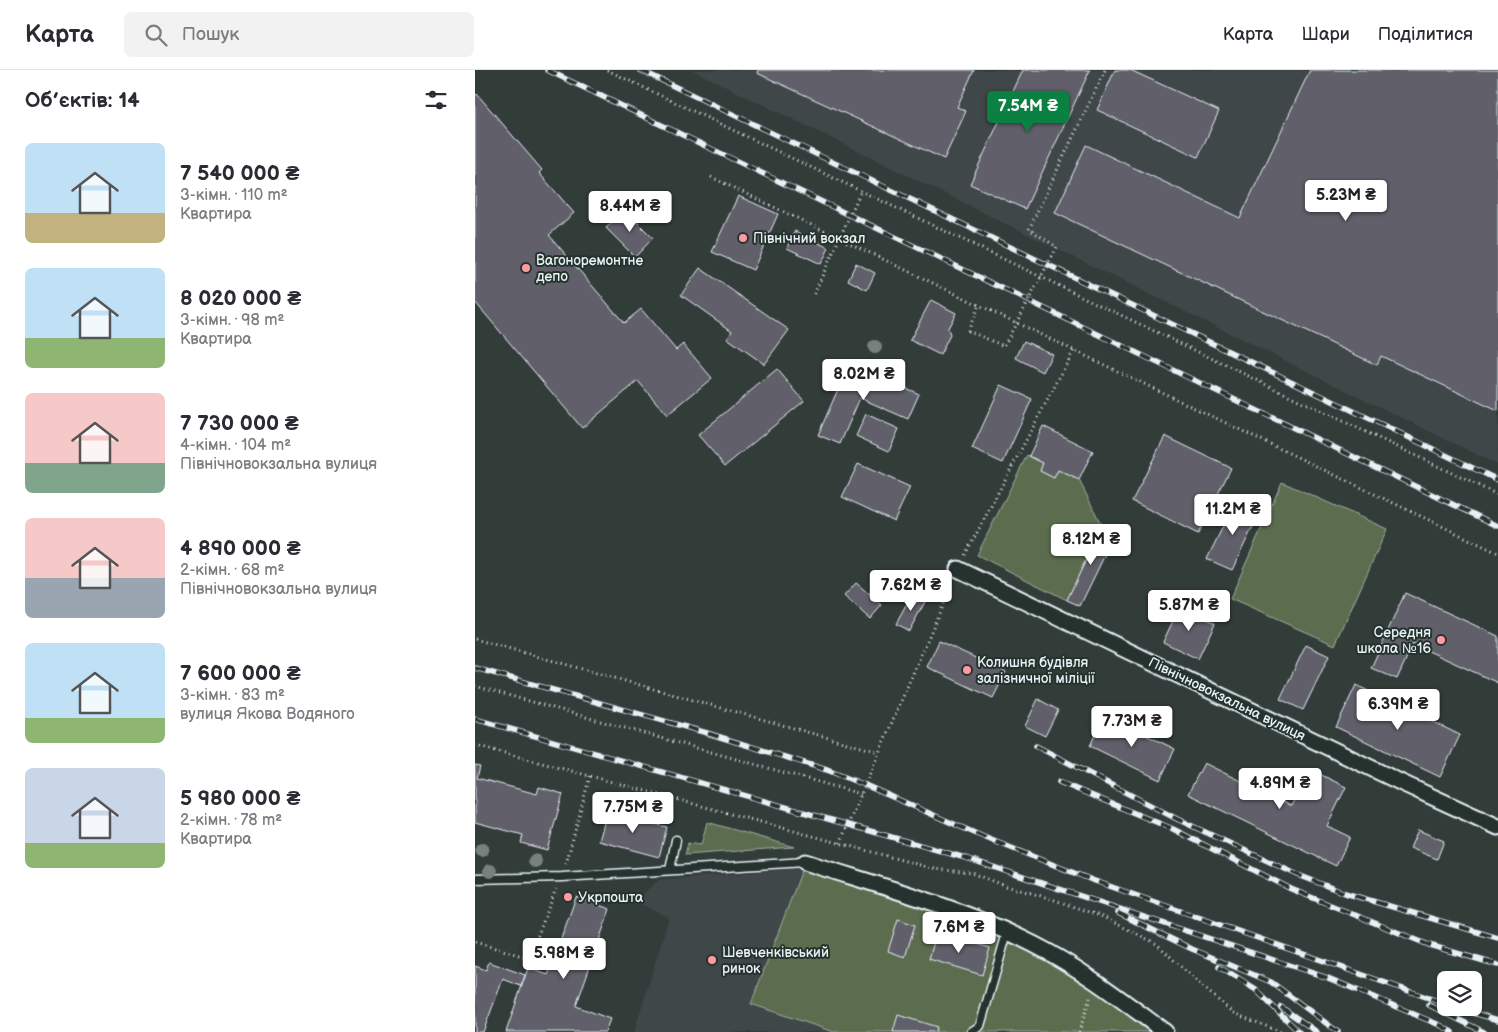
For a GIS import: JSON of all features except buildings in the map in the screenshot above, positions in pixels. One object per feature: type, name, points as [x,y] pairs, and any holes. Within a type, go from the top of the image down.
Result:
[{"type":"street","name":"Північновокзальна вулиця","points":[[958,569],[1402,783],[1498,827]]},
{"type":"street","points":[[805,862],[950,909],[1035,945],[1095,981],[1165,1032]]},
{"type":"lane","points":[[670,870],[676,840]]},
{"type":"lane","points":[[475,879],[562,877],[805,862]]},
{"type":"lane","points":[[971,1032],[980,1026],[1007,933]]},
{"type":"path","points":[[607,70],[1498,495]]},
{"type":"path","points":[[979,305],[968,331],[1004,346],[1057,247],[1029,229],[1105,70]]},
{"type":"path","points":[[711,177],[1498,553]]},
{"type":"path","points":[[813,294],[861,191]]},
{"type":"path","points":[[840,843],[958,569],[1074,350]]},
{"type":"path","points":[[475,639],[879,752]]},
{"type":"path","points":[[475,686],[861,794]]},
{"type":"path","points":[[475,744],[935,869],[972,872],[1006,886],[1053,899],[1103,917],[1157,944],[1233,1013],[1281,1032]]},
{"type":"path","points":[[475,942],[529,958],[562,877],[590,776]]},
{"type":"path","points":[[1079,1032],[1095,981]]},
{"type":"shaded area","points":[[692,70],[1498,70],[1498,465]]},
{"type":"shaded area","name":"Шевченківський ринок","points":[[803,868],[751,1003],[834,1032],[634,1032],[669,917],[634,901],[659,880]]},
{"type":"green space","points":[[1027,455],[1043,463],[1040,471],[1054,478],[1058,470],[1079,480],[1102,526],[1067,600],[977,555]]},
{"type":"green space","points":[[1282,482],[1387,529],[1335,645],[1230,599]]},
{"type":"green space","points":[[707,822],[794,847],[685,855],[688,843],[701,845]]},
{"type":"green space","points":[[805,862],[1035,945],[1165,1032],[834,1032],[751,1004]]},
{"type":"railway","points":[[547,70],[1498,526]]},
{"type":"railway","points":[[640,70],[1498,480]]},
{"type":"railway","points":[[475,668],[707,733],[827,770],[986,838],[1092,880],[1437,1001]]},
{"type":"railway","points":[[475,719],[969,859],[1328,978],[1442,1026],[1452,1032]]},
{"type":"railway","points":[[1036,746],[1177,819],[1298,875],[1345,893],[1498,938]]},
{"type":"railway","points":[[1059,782],[1173,829],[1291,889],[1429,945],[1498,965]]},
{"type":"railway","points":[[1118,913],[1192,949],[1271,982],[1338,1032]]},
{"type":"railway","points":[[1219,967],[1256,990],[1299,1032]]},
{"type":"railway","points":[[1429,1005],[1484,1032]]},
{"type":"railway","points":[[1281,1007],[1317,1032]]},
{"type":"railway","points":[[1482,1015],[1498,1020]]},
{"type":"place","name":"Північний вокзал","points":[[743,238]]},
{"type":"place","name":"Вагоноремонтне депо","points":[[526,268]]},
{"type":"place","name":"Середня школа №16","points":[[1441,640]]},
{"type":"place","name":"Колишня будівля залізничної міліції","points":[[967,670]]},
{"type":"place","name":"Укрпошта","points":[[568,897]]},
{"type":"place","name":"Шевченківський ринок","points":[[712,960]]}]
